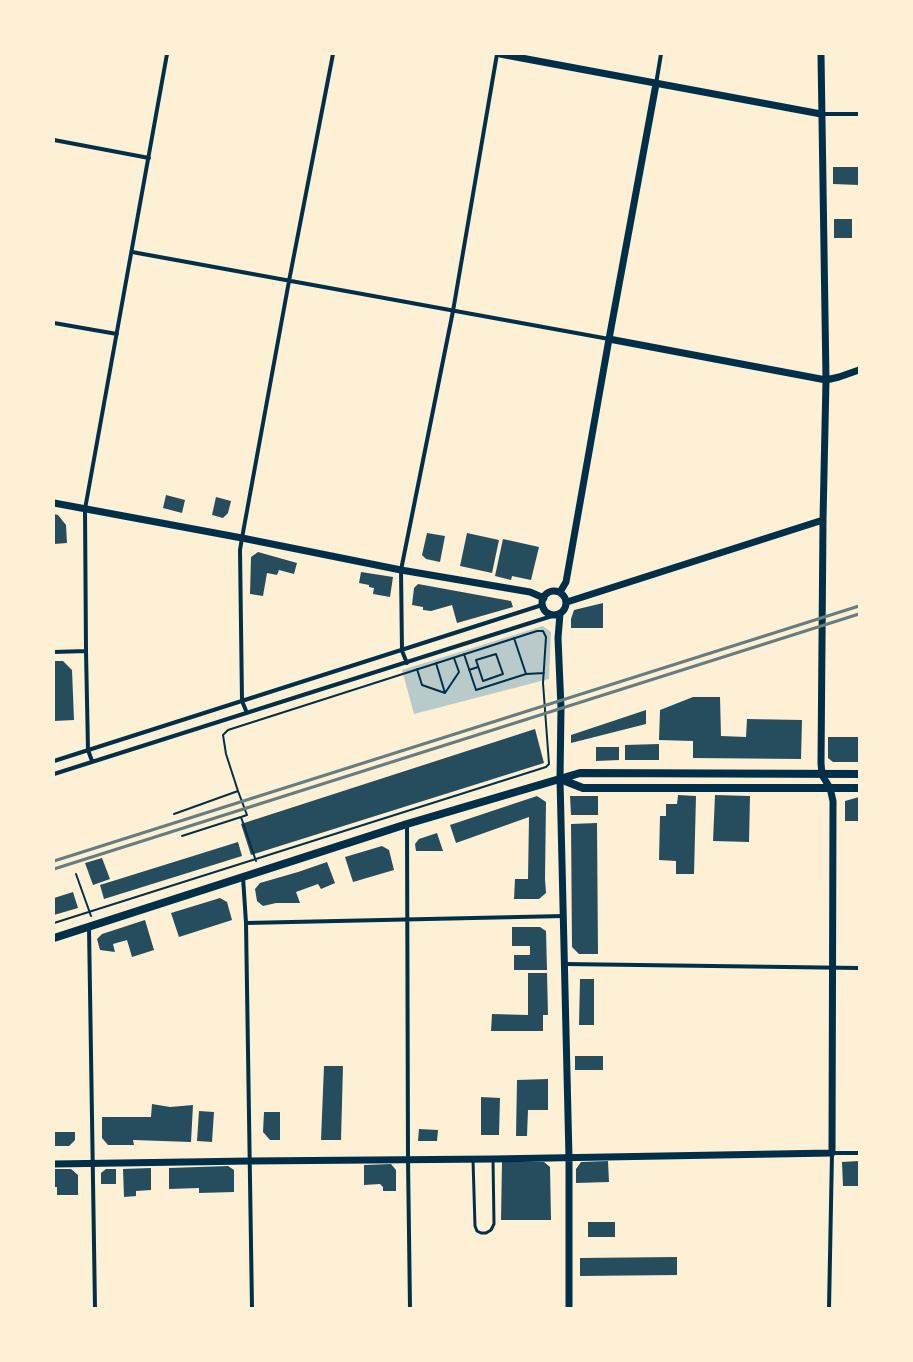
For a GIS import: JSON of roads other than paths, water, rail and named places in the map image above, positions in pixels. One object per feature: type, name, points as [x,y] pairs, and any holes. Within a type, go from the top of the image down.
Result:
[{"type":"main road","points":[[54,938],[407,824],[580,773],[859,774]]},
{"type":"main road","points":[[560,779],[583,788],[859,788]]},
{"type":"street","points":[[92,761],[88,750],[85,509],[167,54]]},
{"type":"street","points":[[247,713],[242,701],[240,550],[289,281],[333,54]]},
{"type":"street","points":[[407,663],[402,651],[401,570],[453,312],[497,54]]},
{"type":"street","points":[[500,54],[821,114],[859,114]]},
{"type":"street","points":[[560,592],[566,582],[608,339],[661,54]]},
{"type":"street","points":[[821,54],[826,380],[821,748],[822,775],[830,788],[832,801],[832,1153],[829,1308]]},
{"type":"street","points":[[54,140],[149,158]]},
{"type":"street","points":[[132,252],[826,380],[859,370]]},
{"type":"street","points":[[54,323],[117,334]]},
{"type":"street","points":[[54,503],[242,538],[401,570],[530,592],[543,601],[546,612],[556,615]]},
{"type":"street","points":[[567,602],[823,520]]},
{"type":"street","points":[[54,761],[402,651],[543,601],[549,592],[560,592],[563,594],[567,602],[565,609],[556,615],[54,774]]},
{"type":"street","points":[[556,615],[561,708],[560,779],[569,1158],[569,1308]]},
{"type":"street","points":[[54,652],[86,651]]},
{"type":"street","points":[[407,824],[410,1308]]},
{"type":"street","points":[[243,877],[246,923],[252,1308]]},
{"type":"street","points":[[246,923],[564,916]]},
{"type":"street","points":[[92,926],[92,1164],[95,1308]]},
{"type":"street","points":[[565,964],[859,968]]},
{"type":"street","points":[[54,1164],[250,1161],[493,1160],[859,1153]]},
{"type":"lane","points":[[473,1159],[475,1226],[477,1231],[481,1233],[486,1233],[491,1230],[494,1224],[493,1160]]},
{"type":"railway","points":[[54,861],[859,606]]},
{"type":"railway","points":[[54,869],[859,614]]}]
